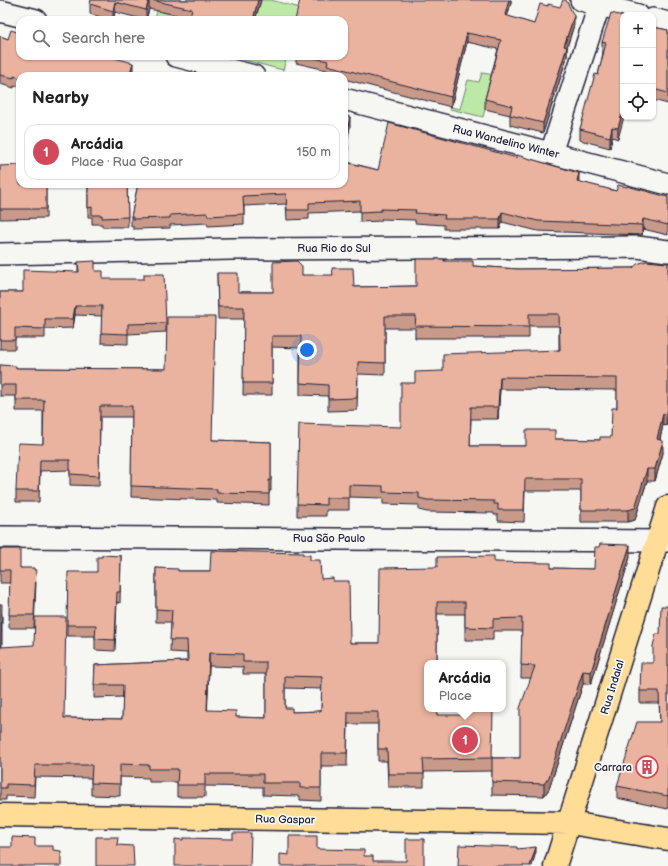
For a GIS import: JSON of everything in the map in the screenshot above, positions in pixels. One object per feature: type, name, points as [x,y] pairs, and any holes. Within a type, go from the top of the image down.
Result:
[{"type":"main road","name":"Rua Indaial","points":[[555,866],[663,540],[668,507]]},
{"type":"main road","name":"Rua Gaspar","points":[[0,815],[570,823],[668,839]]},
{"type":"street","points":[[552,153],[594,2],[628,12]]},
{"type":"street","points":[[0,11],[20,16]]},
{"type":"street","points":[[656,20],[668,23]]},
{"type":"street","points":[[192,60],[238,72]]},
{"type":"street","name":"Rua Wandelino Winter","points":[[348,100],[668,184]]},
{"type":"street","name":"Rua Rio do Sul","points":[[0,254],[231,249],[637,248],[668,251]]},
{"type":"street","name":"Rua São Paulo","points":[[0,537],[663,540]]},
{"type":"green space","points":[[196,0],[191,16],[156,16],[157,11],[171,14]]},
{"type":"green space","points":[[261,0],[271,0],[300,8],[298,16],[256,16]]},
{"type":"green space","points":[[244,60],[286,60],[283,70]]},
{"type":"green space","points":[[482,73],[494,75],[483,117],[450,109],[451,107],[460,109],[468,80],[479,82]]},
{"type":"building","points":[[91,0],[149,0],[146,10],[115,2],[113,11],[90,4]]},
{"type":"building","points":[[151,0],[258,0],[254,16],[190,16],[192,9]]},
{"type":"building","points":[[300,0],[509,0],[505,15],[534,24],[540,4],[560,7],[563,0],[566,0],[574,16],[564,46],[567,47],[543,123],[510,115],[512,106],[485,99],[501,40],[467,33],[451,97],[327,65],[328,61],[324,60],[348,60],[348,16],[296,16]]},
{"type":"building","points":[[611,13],[620,15],[620,120],[618,128],[612,127],[610,137],[580,129],[595,74],[598,75],[606,43],[602,42]]},
{"type":"building","points":[[656,28],[668,30],[668,93],[656,90]]},
{"type":"building","points":[[11,30],[16,32],[16,60],[122,60],[133,63],[130,72],[16,72],[16,77],[14,76],[14,78],[0,75],[0,36],[8,39]]},
{"type":"building","points":[[389,123],[517,158],[517,155],[579,173],[577,181],[616,191],[618,185],[627,186],[668,197],[668,225],[643,219],[642,225],[538,221],[502,212],[500,219],[444,219],[445,215],[415,213],[416,210],[381,209],[381,211],[360,212],[360,201],[309,203],[309,210],[287,210],[286,194],[243,196],[244,214],[208,216],[207,213],[170,215],[170,218],[133,219],[133,217],[131,217],[137,188],[348,188],[348,163],[378,170]]},
{"type":"building","points":[[16,165],[16,188],[46,188],[46,209],[0,209],[0,166]]},
{"type":"building","points":[[88,188],[127,188],[128,217],[102,218],[102,215],[92,215],[92,207],[88,208]]},
{"type":"building","points":[[416,259],[473,261],[473,266],[518,269],[633,268],[637,264],[646,261],[668,263],[668,409],[666,414],[663,414],[657,439],[663,441],[655,469],[647,469],[635,508],[628,510],[581,510],[581,479],[525,479],[524,510],[498,510],[498,504],[494,504],[494,501],[427,500],[419,498],[419,493],[383,492],[383,486],[349,485],[349,498],[326,498],[326,505],[297,504],[299,424],[401,427],[401,383],[415,383],[415,372],[443,371],[443,354],[560,350],[559,314],[529,314],[529,327],[415,326],[416,316],[385,316],[385,363],[358,362],[357,398],[328,399],[328,385],[300,383],[301,336],[272,336],[272,383],[243,383],[244,307],[218,307],[217,273],[238,273],[238,292],[273,292],[273,262],[297,261],[302,266],[302,275],[333,275],[332,268],[353,268],[354,287],[416,286]],"holes":[[[500,377],[617,378],[617,408],[612,408],[611,437],[600,437],[600,440],[555,439],[555,430],[526,430],[526,446],[470,446],[471,407],[498,407]]]},
{"type":"building","points":[[95,261],[95,271],[103,271],[103,279],[144,279],[144,274],[164,274],[166,323],[128,324],[128,334],[101,333],[102,306],[75,306],[73,319],[45,319],[45,329],[15,328],[15,340],[0,340],[0,292],[23,292],[23,270],[79,272],[78,262]]},
{"type":"building","points":[[167,317],[215,317],[212,440],[271,442],[271,480],[269,480],[269,494],[217,493],[217,489],[131,486],[132,406],[100,406],[99,476],[70,474],[70,460],[40,460],[39,491],[16,491],[18,443],[43,444],[44,400],[16,400],[16,385],[0,385],[0,365],[16,366],[16,368],[166,369]]},
{"type":"building","points":[[600,544],[630,545],[591,672],[583,671],[549,777],[544,784],[492,782],[492,758],[423,759],[424,774],[388,774],[387,749],[378,749],[378,712],[348,712],[347,753],[321,753],[321,788],[300,788],[300,783],[263,783],[263,774],[205,774],[205,785],[177,785],[178,769],[149,769],[149,765],[120,764],[120,784],[91,783],[92,765],[35,765],[34,785],[6,784],[6,788],[0,788],[0,604],[2,604],[1,647],[34,645],[35,617],[66,617],[64,718],[122,719],[123,685],[94,685],[95,665],[188,661],[187,640],[170,640],[172,610],[156,609],[156,568],[178,569],[178,571],[210,571],[211,551],[303,553],[303,555],[310,555],[310,560],[320,560],[321,579],[333,578],[333,581],[349,581],[350,643],[379,643],[380,568],[437,567],[437,557],[494,556],[494,562],[551,563],[551,568],[594,569],[595,547],[599,547]],"holes":[[[209,653],[243,654],[243,662],[266,662],[266,718],[236,717],[236,711],[207,710]],[[285,676],[322,677],[321,711],[292,712],[292,708],[285,708]]]},
{"type":"building","points":[[0,549],[20,549],[20,568],[34,568],[34,570],[36,570],[34,615],[9,615],[10,570],[0,570]]},
{"type":"building","points":[[102,555],[121,556],[120,592],[117,592],[115,640],[95,639],[96,625],[67,625],[68,572],[97,572],[97,557],[102,557]]},
{"type":"building","points":[[661,606],[668,606],[668,796],[617,786],[637,722],[660,722],[659,691],[640,691],[641,663],[653,663],[653,646],[656,634],[660,634]]},
{"type":"building","points":[[233,833],[251,833],[250,866],[175,866],[175,839],[233,839]]},
{"type":"building","points":[[289,836],[317,836],[317,849],[364,850],[364,856],[373,856],[373,861],[406,861],[406,839],[424,839],[424,866],[280,866],[280,854],[289,855]]},
{"type":"building","points":[[12,837],[35,838],[35,846],[53,846],[53,850],[61,851],[61,866],[0,866],[0,847],[12,847]]},
{"type":"building","points":[[96,837],[118,837],[117,845],[133,846],[134,866],[96,866]]},
{"type":"building","points":[[459,845],[517,847],[517,849],[536,847],[530,866],[458,866]]},
{"type":"place","name":"Arcádia","points":[[465,740]]},
{"type":"place","name":"Carrara","points":[[647,767]]}]
